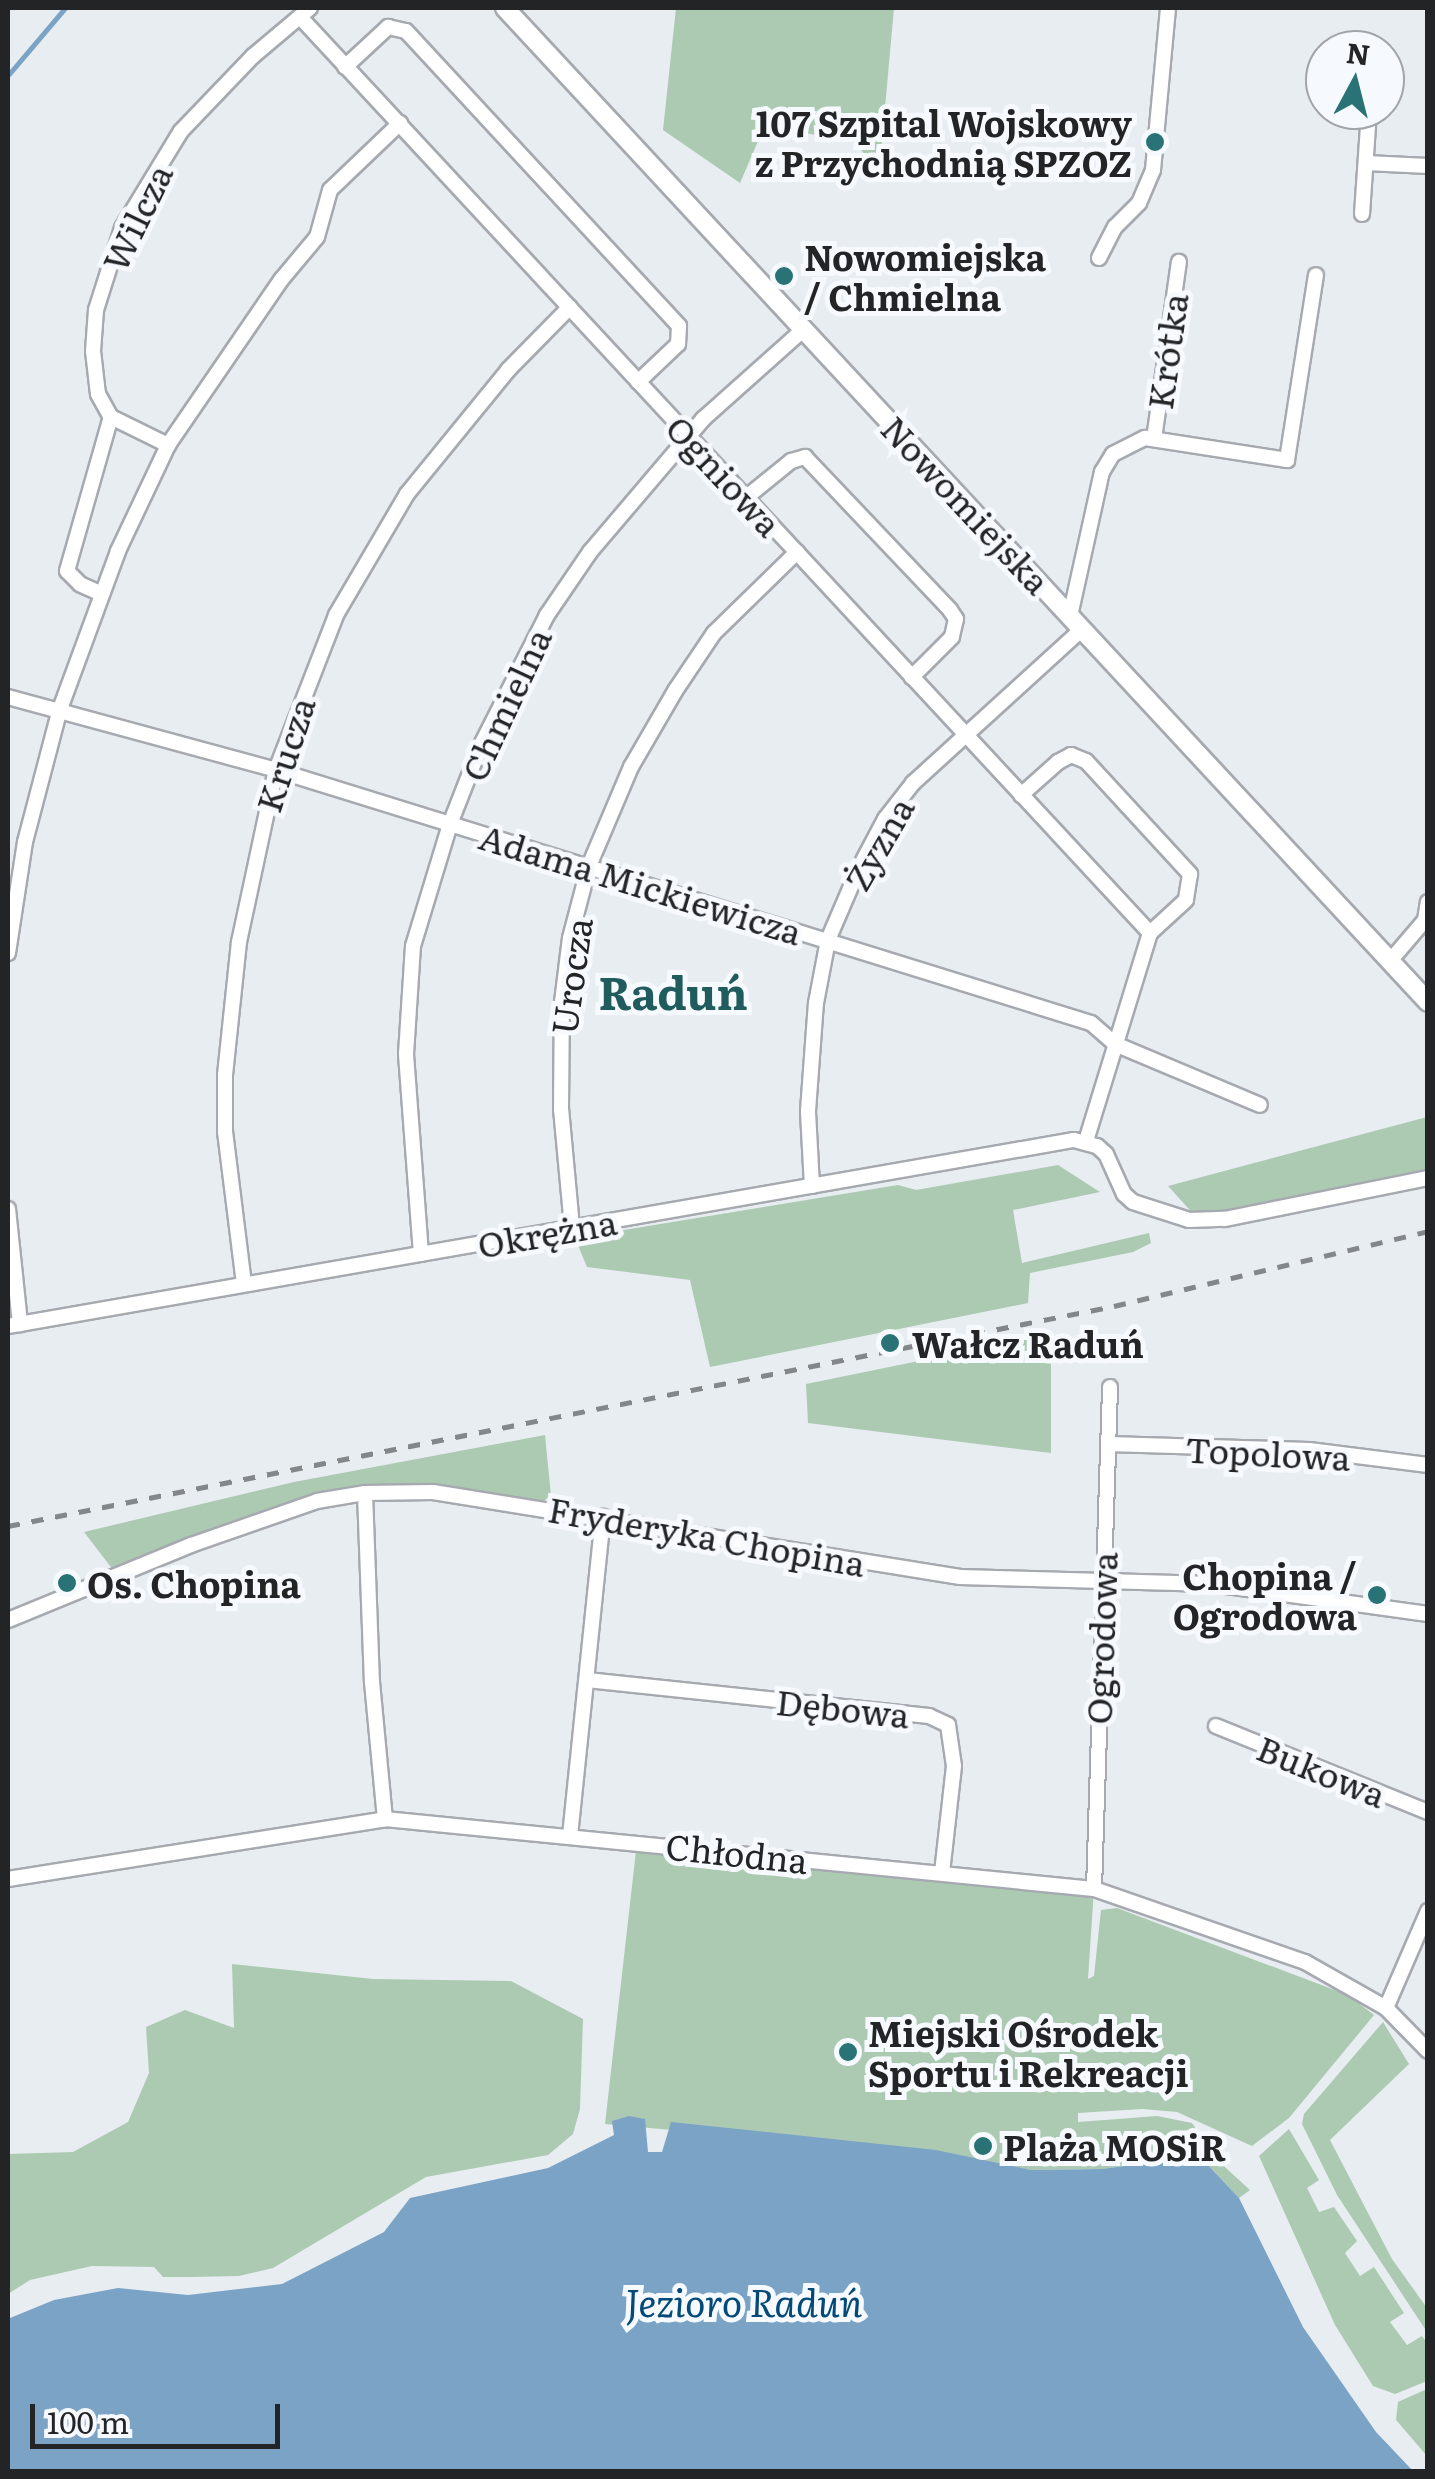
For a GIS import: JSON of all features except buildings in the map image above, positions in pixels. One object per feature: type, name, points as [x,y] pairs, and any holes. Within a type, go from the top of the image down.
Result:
[{"type":"street","name":"Nowomiejska","points":[[505,8],[1428,1002]]},
{"type":"street","points":[[1099,258],[1115,227],[1139,203],[1152,170],[1168,8]]},
{"type":"street","name":"Ogniowa","points":[[305,12],[344,67],[748,496],[1150,933]]},
{"type":"street","name":"Wilcza","points":[[111,416],[98,394],[93,351],[96,310],[122,228],[181,131],[253,56],[305,12]]},
{"type":"street","points":[[344,67],[388,27],[406,31],[679,326],[678,344],[638,382]]},
{"type":"street","points":[[8,953],[25,842],[60,709],[102,594],[168,445],[281,280],[317,236],[330,190],[400,123]]},
{"type":"street","points":[[1362,214],[1368,130]]},
{"type":"street","points":[[1366,163],[1428,166]]},
{"type":"street","name":"Krótka","points":[[1154,440],[1179,262]]},
{"type":"street","points":[[1076,622],[1102,472],[1112,454],[1145,438],[1287,460],[1316,274]]},
{"type":"street","name":"Krucza","points":[[244,1284],[225,1132],[225,1075],[238,942],[254,855],[276,770],[336,615],[407,494],[485,396],[570,307]]},
{"type":"street","name":"Chmielna","points":[[420,1254],[410,1162],[407,998],[413,946],[450,824],[481,745],[548,614],[590,552],[703,419],[804,329]]},
{"type":"street","points":[[102,594],[80,584],[67,570],[111,416],[168,445]]},
{"type":"street","points":[[748,496],[791,462],[805,457],[950,610],[956,619],[952,637],[912,677]]},
{"type":"street","name":"Urocza","points":[[572,1228],[561,1110],[562,1002],[570,938],[589,866],[630,767],[675,691],[714,634],[797,552]]},
{"type":"street","name":"Żyzna","points":[[812,1186],[810,1051],[828,940],[885,820],[913,783],[1076,622]]},
{"type":"street","name":"Adama Mickiewicza","points":[[8,698],[276,770],[1091,1023],[1115,1044],[1260,1105]]},
{"type":"street","points":[[1022,795],[1058,762],[1071,756],[1086,762],[1190,874],[1186,900],[1150,933],[1086,1141],[1106,1154],[1124,1194],[1134,1202],[1189,1220],[1225,1218],[1428,1178]]},
{"type":"street","points":[[1390,961],[1425,920],[1428,902]]},
{"type":"street","name":"Okrężna","points":[[14,1326],[1086,1141]]},
{"type":"street","points":[[8,1209],[14,1326]]},
{"type":"street","name":"Ogrodowa","points":[[1094,1889],[1110,1387]]},
{"type":"street","name":"Topolowa","points":[[1108,1444],[1309,1450],[1428,1465]]},
{"type":"street","name":"Fryderyka Chopina","points":[[8,1620],[192,1544],[318,1501],[364,1493],[433,1492],[943,1575],[1212,1584],[1428,1614]]},
{"type":"street","points":[[364,1493],[372,1682],[384,1819]]},
{"type":"street","points":[[570,1836],[603,1517]]},
{"type":"street","name":"Dębowa","points":[[587,1680],[930,1716],[948,1725],[954,1766],[942,1873]]},
{"type":"street","name":"Bukowa","points":[[1216,1726],[1428,1812]]},
{"type":"street","name":"Chłodna","points":[[8,1879],[384,1819],[1094,1889],[1305,1962],[1386,2008],[1428,2052]]},
{"type":"street","points":[[1386,2008],[1428,1911]]},
{"type":"green space","points":[[676,8],[894,8],[879,174],[856,143],[765,125],[740,183],[663,130]]},
{"type":"green space","points":[[1427,1117],[1427,1169],[1197,1218],[1168,1186]]},
{"type":"green space","points":[[1058,1165],[1100,1192],[1013,1210],[1022,1263],[1149,1233],[1151,1243],[1133,1252],[1030,1273],[1028,1303],[710,1367],[690,1280],[587,1267],[575,1238],[898,1185],[916,1190]]},
{"type":"green space","points":[[1051,1334],[1051,1453],[808,1423],[806,1384]]},
{"type":"green space","points":[[545,1435],[551,1496],[537,1505],[365,1493],[192,1545],[117,1575],[84,1532],[294,1482]]},
{"type":"green space","name":"Miejski Ośrodek Sportu i Rekreacji","points":[[637,1842],[1094,1889],[1088,1979],[1094,1976],[1101,1910],[1117,1908],[1348,1995],[1374,2015],[1289,2118],[1252,2146],[1177,2112],[1142,2109],[1078,2113],[1078,2122],[1157,2116],[1192,2123],[1216,2159],[1250,2190],[1239,2198],[1190,2146],[1176,2159],[1102,2169],[1031,2170],[920,2152],[605,2124]]},
{"type":"green space","points":[[232,1964],[373,1979],[511,1981],[583,2019],[580,2109],[573,2134],[548,2155],[426,2177],[273,2268],[239,2276],[163,2277],[154,2267],[92,2266],[30,2280],[8,2294],[8,2154],[73,2152],[128,2122],[149,2073],[146,2027],[185,2010],[234,2028]]},
{"type":"green space","points":[[1383,2022],[1409,2064],[1330,2140],[1392,2259],[1427,2308],[1427,2332],[1337,2195],[1302,2124],[1304,2114]]},
{"type":"green space","points":[[1289,2129],[1319,2180],[1307,2188],[1319,2212],[1334,2207],[1357,2241],[1345,2253],[1360,2276],[1374,2267],[1404,2313],[1390,2322],[1407,2345],[1422,2336],[1427,2343],[1427,2381],[1395,2394],[1373,2386],[1335,2325],[1259,2156]]},
{"type":"green space","points":[[1427,2389],[1427,2456],[1396,2420],[1398,2402]]},
{"type":"water","name":"Jezioro Raduń","points":[[629,2116],[645,2119],[648,2152],[662,2152],[671,2122],[936,2150],[1031,2170],[1102,2169],[1176,2159],[1190,2146],[1239,2198],[1303,2327],[1376,2432],[1413,2471],[8,2471],[10,2318],[54,2300],[118,2288],[188,2295],[282,2284],[384,2232],[410,2198],[548,2168],[614,2135],[612,2121]]},
{"type":"waterway","points":[[9,74],[65,8]]},
{"type":"railway","points":[[8,1526],[1114,1306],[1428,1231]]},
{"type":"place","name":"107 Szpital Wojskowy z Przychodnią SPZOZ","points":[[1155,142]]},
{"type":"place","name":"Nowomiejska / Chmielna","points":[[784,276]]},
{"type":"place","name":"Wałcz Raduń","points":[[890,1343]]},
{"type":"place","name":"Os. Chopina","points":[[67,1583]]},
{"type":"place","name":"Chopina / Ogrodowa","points":[[1377,1595]]},
{"type":"place","name":"Miejski Ośrodek Sportu i Rekreacji","points":[[848,2052]]},
{"type":"place","name":"Plaża MOSiR","points":[[983,2146]]},
{"type":"district","name":"Raduń","points":[[673,991]]}]
